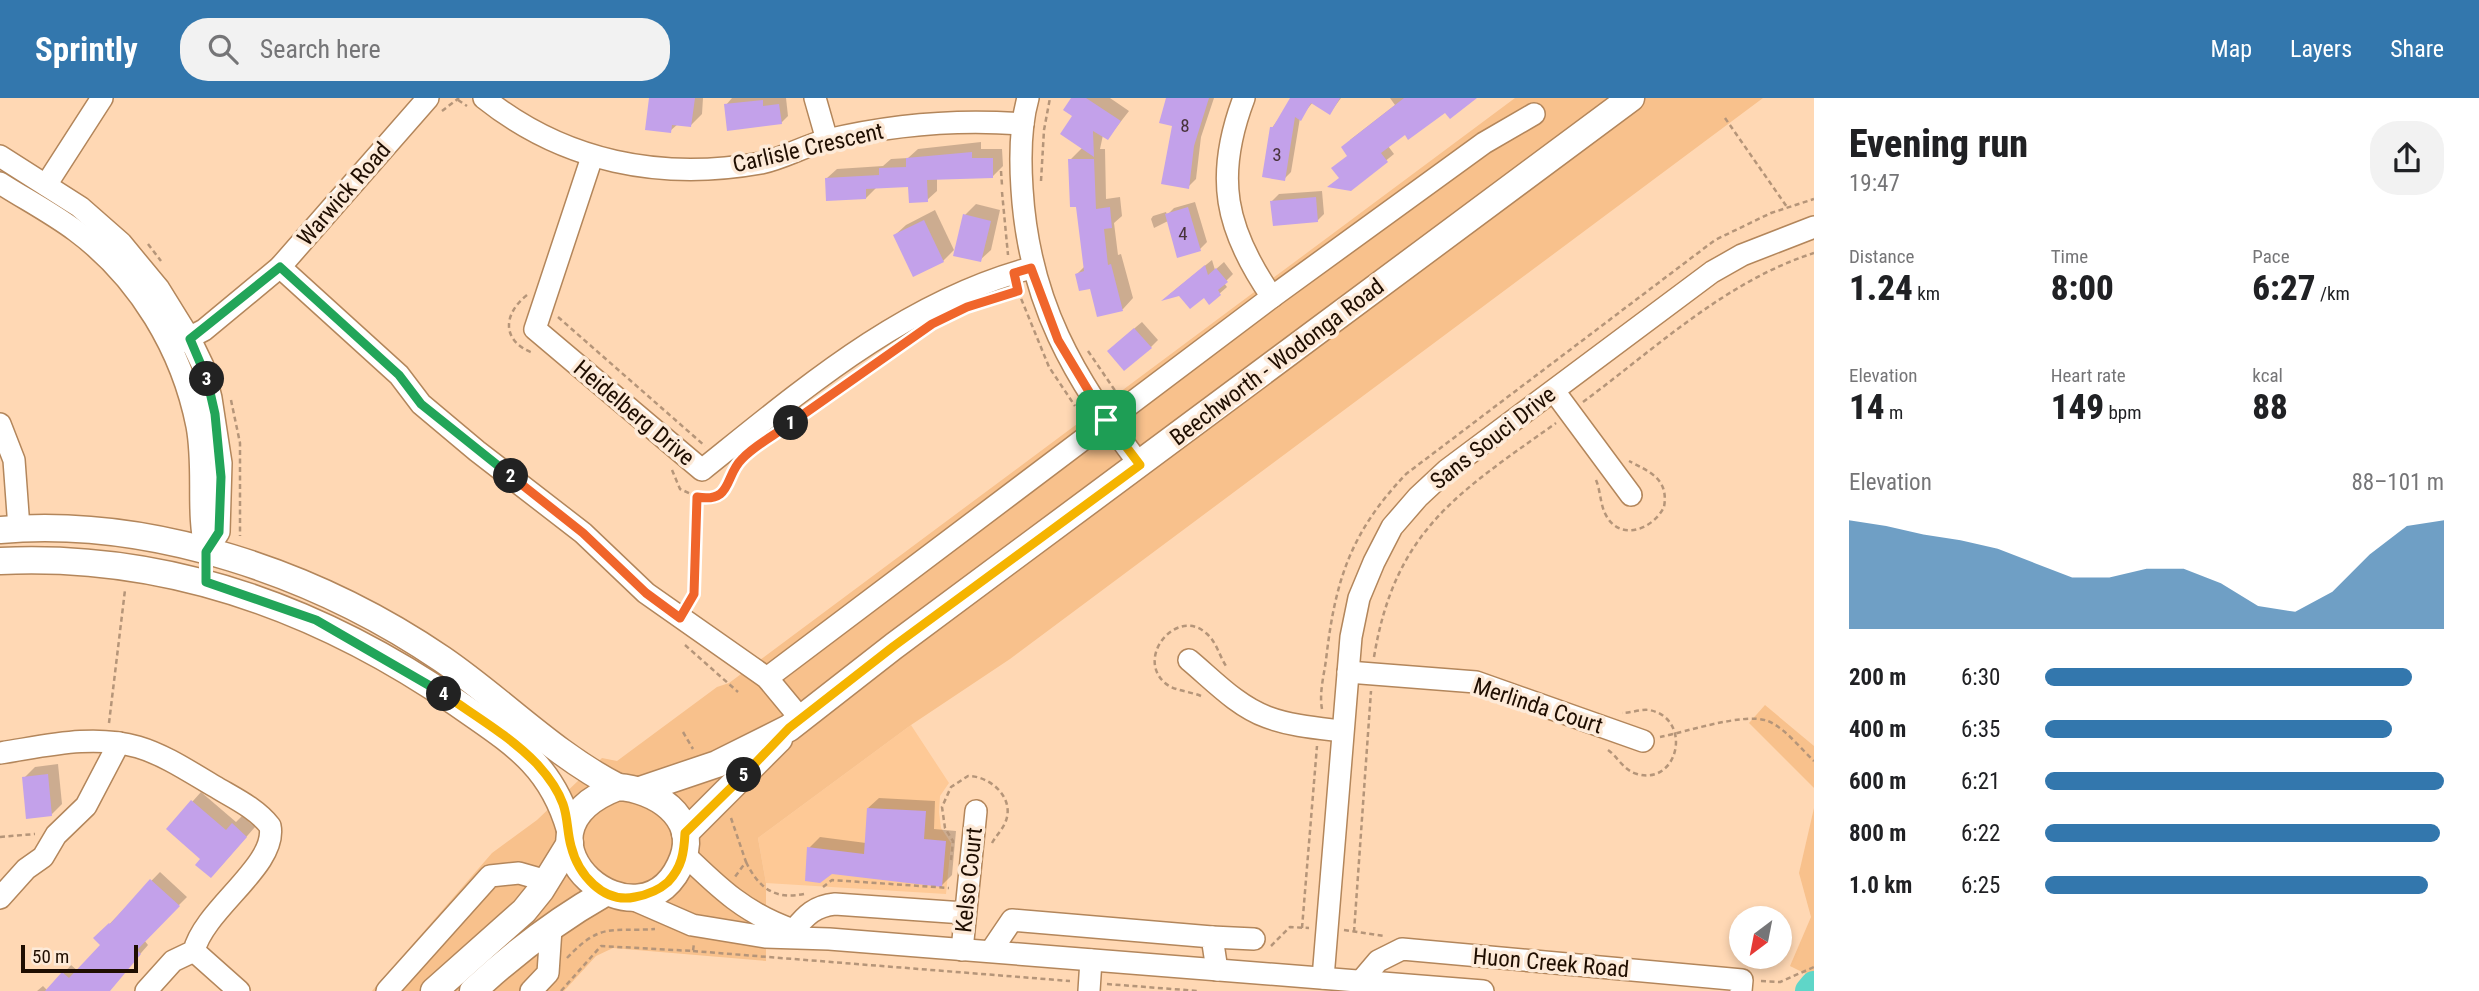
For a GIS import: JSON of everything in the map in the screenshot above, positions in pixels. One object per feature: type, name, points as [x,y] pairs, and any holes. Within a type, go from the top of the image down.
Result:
[{"type":"main road","name":"Beechworth - Wodonga Road","points":[[684,844],[795,723],[894,646],[1631,98]]},
{"type":"main road","points":[[10,529],[134,537],[206,552],[293,578],[365,611],[443,660],[578,764],[669,805],[684,844],[677,871],[665,884],[646,895],[617,895],[551,929],[502,964],[473,991]]},
{"type":"main road","points":[[206,552],[206,582]]},
{"type":"main road","points":[[0,561],[45,559],[108,564],[206,582],[316,620],[433,687],[511,741],[537,765],[556,790],[580,868],[588,880],[617,895]]},
{"type":"main road","name":"Beechworth - Wodonga Road","points":[[629,789],[717,764],[795,723]]},
{"type":"main road","points":[[434,991],[509,926],[547,881],[583,805],[594,796],[629,789]]},
{"type":"street","points":[[46,185],[102,98]]},
{"type":"street","name":"Warwick Road","points":[[180,343],[280,267],[428,98]]},
{"type":"street","name":"Carlisle Crescent","points":[[484,98],[542,137],[592,158],[653,169],[693,170],[764,162],[827,140],[899,127],[1023,124]]},
{"type":"street","points":[[815,98],[827,140]]},
{"type":"street","points":[[1028,98],[1023,124],[1016,273],[1106,420],[1140,465]]},
{"type":"street","points":[[1244,98],[1227,152],[1227,197],[1247,257],[1272,297]]},
{"type":"street","points":[[767,678],[1272,297],[1484,143],[1535,114]]},
{"type":"street","points":[[0,156],[80,207],[121,243],[159,289],[180,343],[186,385],[197,426],[203,474],[199,526],[206,552]]},
{"type":"street","name":"Heidelberg Drive","points":[[592,158],[535,329],[702,470],[791,398],[892,326],[936,304],[1016,273]]},
{"type":"street","points":[[0,183],[76,231],[101,252],[130,282],[180,343]]},
{"type":"street","name":"Sans Souci Drive","points":[[1322,978],[1332,730],[1348,671],[1359,598],[1392,527],[1447,470],[1712,272],[1742,255],[1814,227]]},
{"type":"street","points":[[280,267],[399,375],[421,404],[583,533],[646,593],[767,678],[795,723]]},
{"type":"street","points":[[1554,391],[1631,495]]},
{"type":"street","points":[[0,424],[14,460],[10,529]]},
{"type":"street","points":[[1189,660],[1240,703],[1265,717],[1332,730]]},
{"type":"street","name":"Merlinda Court","points":[[1348,671],[1476,682],[1643,741]]},
{"type":"street","points":[[0,753],[76,741],[139,747],[172,762],[254,810],[270,826],[270,845],[203,927],[194,951],[173,961],[146,991]]},
{"type":"street","points":[[0,898],[26,869],[43,857],[56,835],[86,806],[119,743]]},
{"type":"street","name":"Kelso Court","points":[[962,950],[960,901],[976,811]]},
{"type":"street","name":"Huon Creek Road","points":[[684,844],[744,907],[763,920],[830,939]]},
{"type":"street","points":[[387,991],[490,876],[519,873],[547,881]]},
{"type":"street","name":"Huon Creek Road","points":[[617,895],[681,921],[765,937],[991,951],[1483,991]]},
{"type":"street","points":[[793,930],[808,913],[821,905],[960,901]]},
{"type":"street","points":[[991,951],[1012,920],[1254,939]]},
{"type":"street","points":[[531,991],[548,972],[551,929]]},
{"type":"street","points":[[1212,937],[1217,970]]},
{"type":"street","name":"Huon Creek Road","points":[[1361,981],[1378,961],[1402,949],[1741,986]]},
{"type":"street","points":[[194,951],[239,991]]},
{"type":"street","points":[[1090,985],[1091,960]]},
{"type":"path","points":[[1041,185],[1044,130],[1050,98]]},
{"type":"path","points":[[1725,118],[1787,208]]},
{"type":"path","points":[[1302,928],[1317,748],[1332,730],[1321,703],[1334,599],[1354,545],[1391,490],[1406,474],[1715,240],[1755,219],[1814,199]]},
{"type":"path","points":[[1354,932],[1372,675],[1384,607],[1417,538],[1466,488],[1744,282],[1776,265],[1814,253]]},
{"type":"path","points":[[532,291],[514,306],[509,323],[520,347],[536,354]]},
{"type":"path","points":[[562,306],[558,319],[688,457]]},
{"type":"path","points":[[1084,342],[1116,392]]},
{"type":"path","points":[[809,410],[865,370]]},
{"type":"path","points":[[231,399],[240,443],[240,536]]},
{"type":"path","points":[[714,438],[688,457],[680,488],[697,497],[712,497],[727,489],[738,463]]},
{"type":"path","points":[[680,618],[694,594],[697,497]]},
{"type":"path","points":[[109,723],[125,590]]},
{"type":"path","points":[[680,640],[738,692]]},
{"type":"path","points":[[1643,741],[1740,720],[1762,720],[1778,728],[1814,761]]},
{"type":"path","points":[[951,865],[953,841],[945,828],[942,807],[951,787],[968,776],[991,782],[1006,805],[1005,823],[990,850]]},
{"type":"path","points":[[0,837],[56,835]]},
{"type":"path","points":[[746,862],[754,878],[772,893],[783,896],[806,894]]},
{"type":"path","points":[[950,877],[960,901]]},
{"type":"path","points":[[815,890],[832,880],[960,901]]},
{"type":"path","points":[[548,972],[582,942],[603,929],[660,929],[681,921]]},
{"type":"path","points":[[693,951],[1090,985],[1198,991]]},
{"type":"path","points":[[1741,986],[1780,982],[1814,967]]},
{"type":"shaded area","points":[[1515,98],[1763,98],[1010,659],[911,725],[758,838],[766,883],[766,961],[613,948],[596,956],[564,991],[372,991],[492,853],[537,820],[602,758],[617,761],[717,687],[729,683]]},
{"type":"shaded area","points":[[1765,705],[1814,746],[1814,788],[1749,723]]},
{"type":"shaded area","points":[[911,725],[949,783],[940,796],[939,812],[941,828],[951,843],[946,894],[766,883],[758,838]]},
{"type":"shaded area","points":[[1814,808],[1814,978],[1792,967],[1811,917],[1799,873]]},
{"type":"building","points":[[649,98],[695,98],[691,127],[672,125],[671,133],[645,130]]},
{"type":"building","points":[[1071,98],[1086,98],[1121,121],[1108,140],[1093,131],[1094,157],[1060,134],[1072,116],[1063,110]]},
{"type":"building","points":[[1166,98],[1209,98],[1194,146],[1189,189],[1161,184],[1172,126],[1159,123]]},
{"type":"building","points":[[1290,98],[1340,98],[1330,115],[1311,103],[1301,121],[1295,117],[1285,181],[1262,177],[1270,127],[1273,127]]},
{"type":"building","points":[[1404,98],[1477,98],[1450,119],[1445,113],[1408,140],[1405,135],[1381,153],[1388,162],[1351,191],[1327,187],[1339,178],[1331,168],[1347,156],[1341,147]]},
{"type":"building","points":[[763,100],[763,106],[779,104],[782,124],[727,131],[724,104]]},
{"type":"building","points":[[972,152],[972,158],[993,158],[993,178],[927,180],[928,202],[909,203],[908,187],[866,189],[866,199],[826,201],[825,178],[879,175],[879,168],[906,167],[906,158]]},
{"type":"building","points":[[1068,159],[1094,159],[1096,209],[1110,207],[1112,228],[1104,229],[1108,265],[1111,264],[1123,311],[1097,317],[1090,289],[1079,291],[1075,274],[1084,271],[1076,207],[1070,207]]},
{"type":"building","points":[[1316,197],[1318,222],[1273,226],[1270,201]]},
{"type":"building","points":[[1188,207],[1201,251],[1177,258],[1165,214]]},
{"type":"building","points":[[963,214],[991,221],[981,262],[953,256]]},
{"type":"building","points":[[924,220],[944,262],[913,277],[893,235]]},
{"type":"building","points":[[1205,265],[1208,275],[1216,268],[1228,282],[1218,290],[1221,295],[1209,305],[1204,298],[1190,309],[1179,296],[1161,301]]},
{"type":"building","points":[[1134,328],[1152,348],[1124,371],[1107,351]]},
{"type":"building","points":[[48,774],[52,816],[26,819],[22,777]]},
{"type":"building","points":[[191,800],[226,830],[232,823],[247,837],[211,878],[195,865],[200,859],[166,829]]},
{"type":"building","points":[[867,808],[926,811],[924,839],[946,841],[942,887],[832,874],[820,883],[805,881],[807,847],[864,854]]},
{"type":"building","points":[[150,879],[180,906],[137,950],[141,954],[110,991],[45,991],[62,972],[69,978],[100,945],[93,938],[110,924]]},
{"type":"waterway","points":[[1809,991],[1814,985]]},
{"type":"route","points":[[280,267],[399,375],[421,404],[583,533],[646,593],[680,618],[694,594],[697,497],[712,497],[727,489],[743,458],[910,338],[967,307],[1018,291],[1014,273],[1031,268],[1058,340],[1106,420],[1140,465],[894,646],[789,728],[685,833],[684,854],[677,871],[665,884],[646,895],[618,898],[605,893],[588,880],[574,857],[570,830],[556,790],[537,765],[511,741],[433,687],[316,620],[206,582],[206,552],[219,532],[221,463],[208,383],[190,339],[231,309],[280,267]]}]
